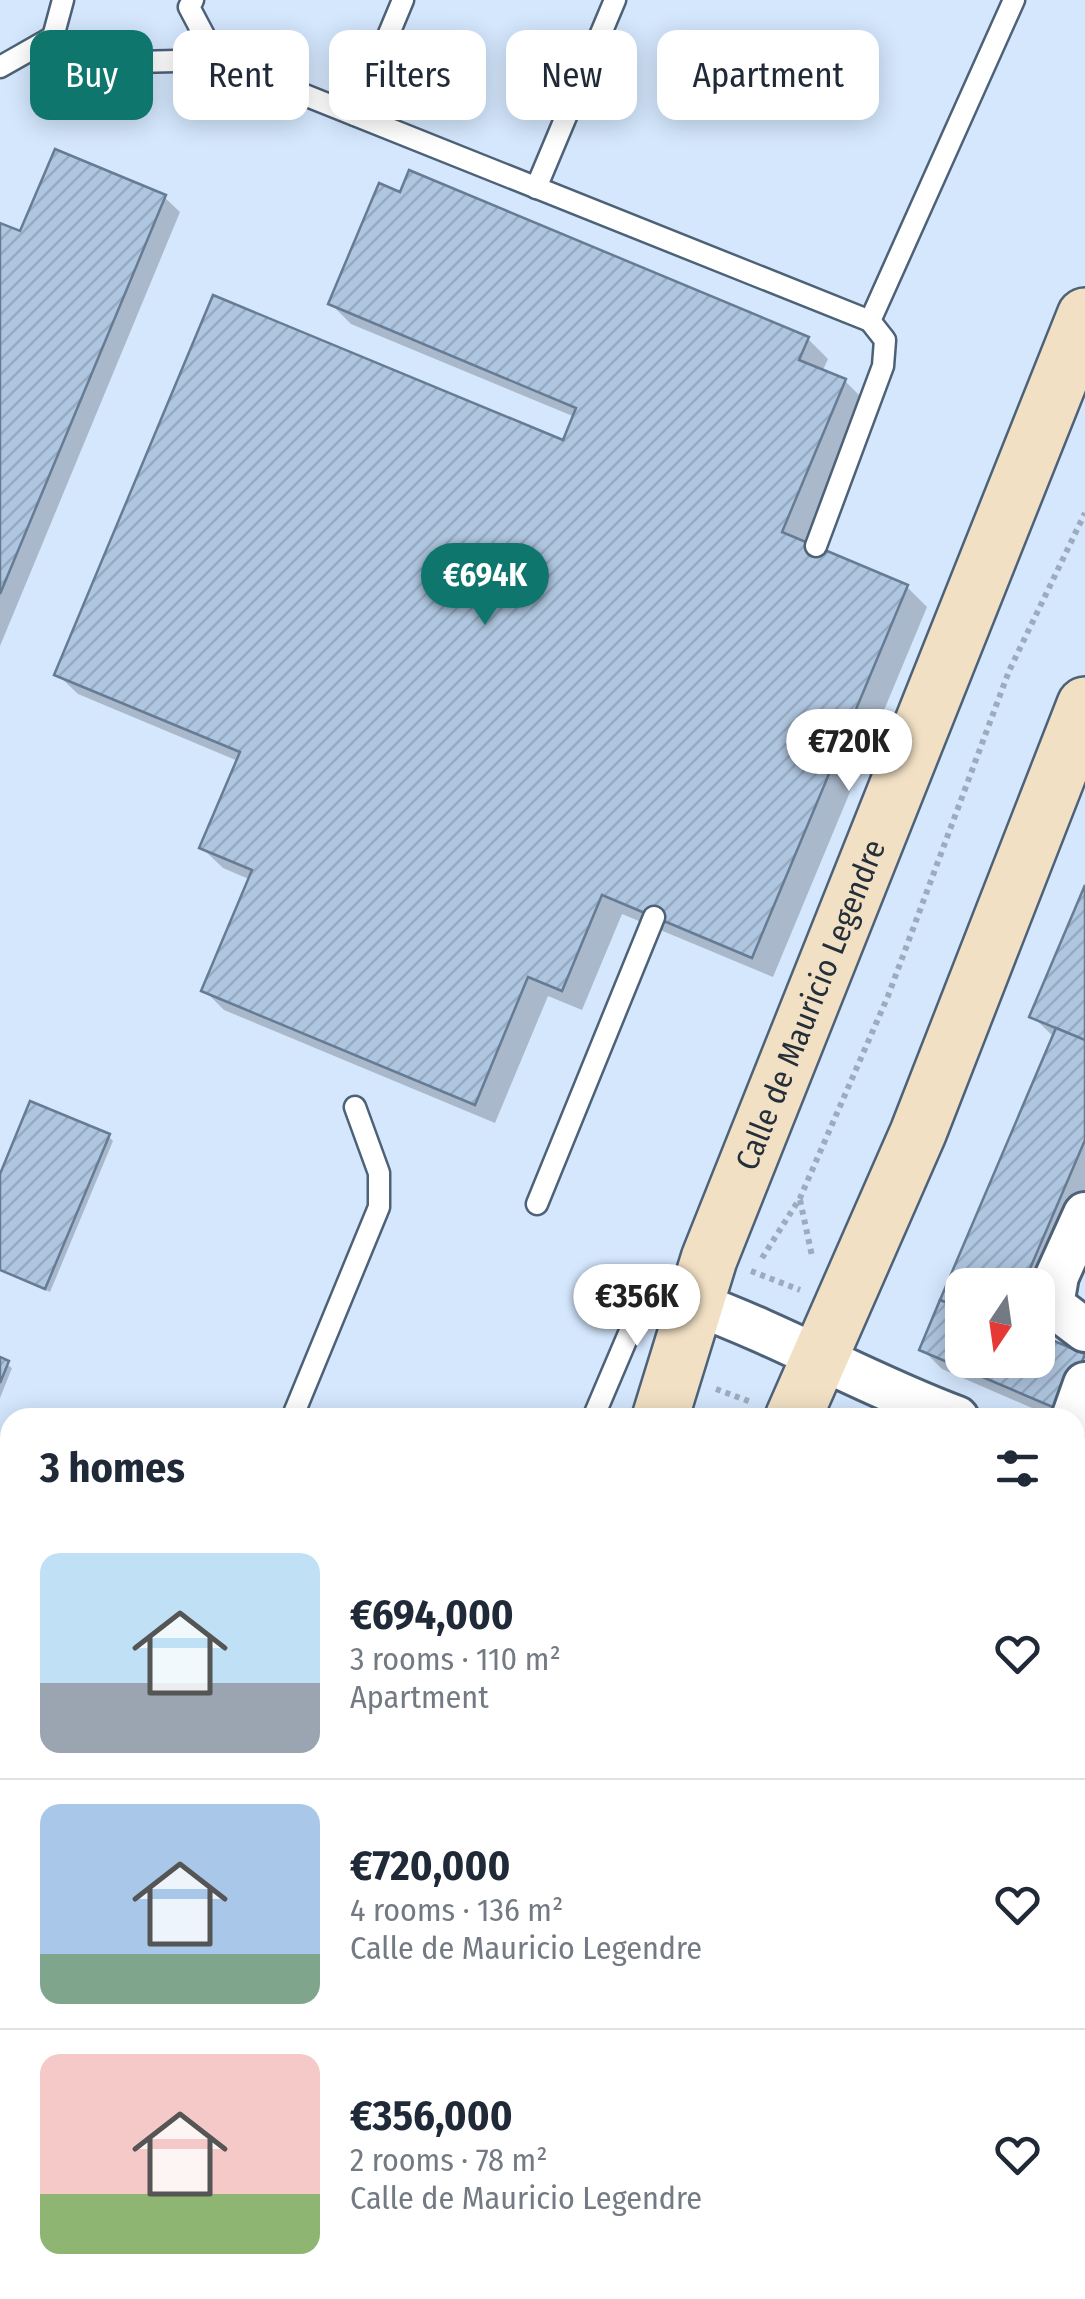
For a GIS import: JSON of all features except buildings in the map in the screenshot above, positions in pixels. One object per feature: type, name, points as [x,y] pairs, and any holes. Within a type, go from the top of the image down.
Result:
[{"type":"street","name":"Calle de Mauricio Legendre","points":[[662,1408],[691,1285],[1085,316]]},
{"type":"street","points":[[776,1408],[822,1356],[918,1133],[1085,705]]},
{"type":"street","points":[[1085,1214],[1056,1276],[1052,1305],[1085,1330]]},
{"type":"street","points":[[691,1285],[890,1393],[930,1408]]},
{"type":"street","points":[[1077,1408],[1085,1384]]},
{"type":"lane","points":[[55,30],[63,0]]},
{"type":"lane","points":[[193,0],[190,8],[201,30]]},
{"type":"lane","points":[[390,30],[403,0]]},
{"type":"lane","points":[[536,188],[614,0]]},
{"type":"lane","points":[[870,321],[1014,0]]},
{"type":"lane","points":[[0,67],[30,50]]},
{"type":"lane","points":[[367,120],[870,321],[886,340],[884,366],[816,546]]},
{"type":"lane","points":[[536,1204],[654,917]]},
{"type":"lane","points":[[296,1408],[379,1207],[380,1174],[355,1108]]},
{"type":"lane","points":[[600,1408],[691,1285]]},
{"type":"path","points":[[750,1270],[800,1198],[888,996],[1009,671],[1085,513]]},
{"type":"path","points":[[800,1198],[813,1263]]},
{"type":"path","points":[[691,1285],[750,1270],[809,1294]]},
{"type":"path","points":[[707,1386],[768,1408]]}]
